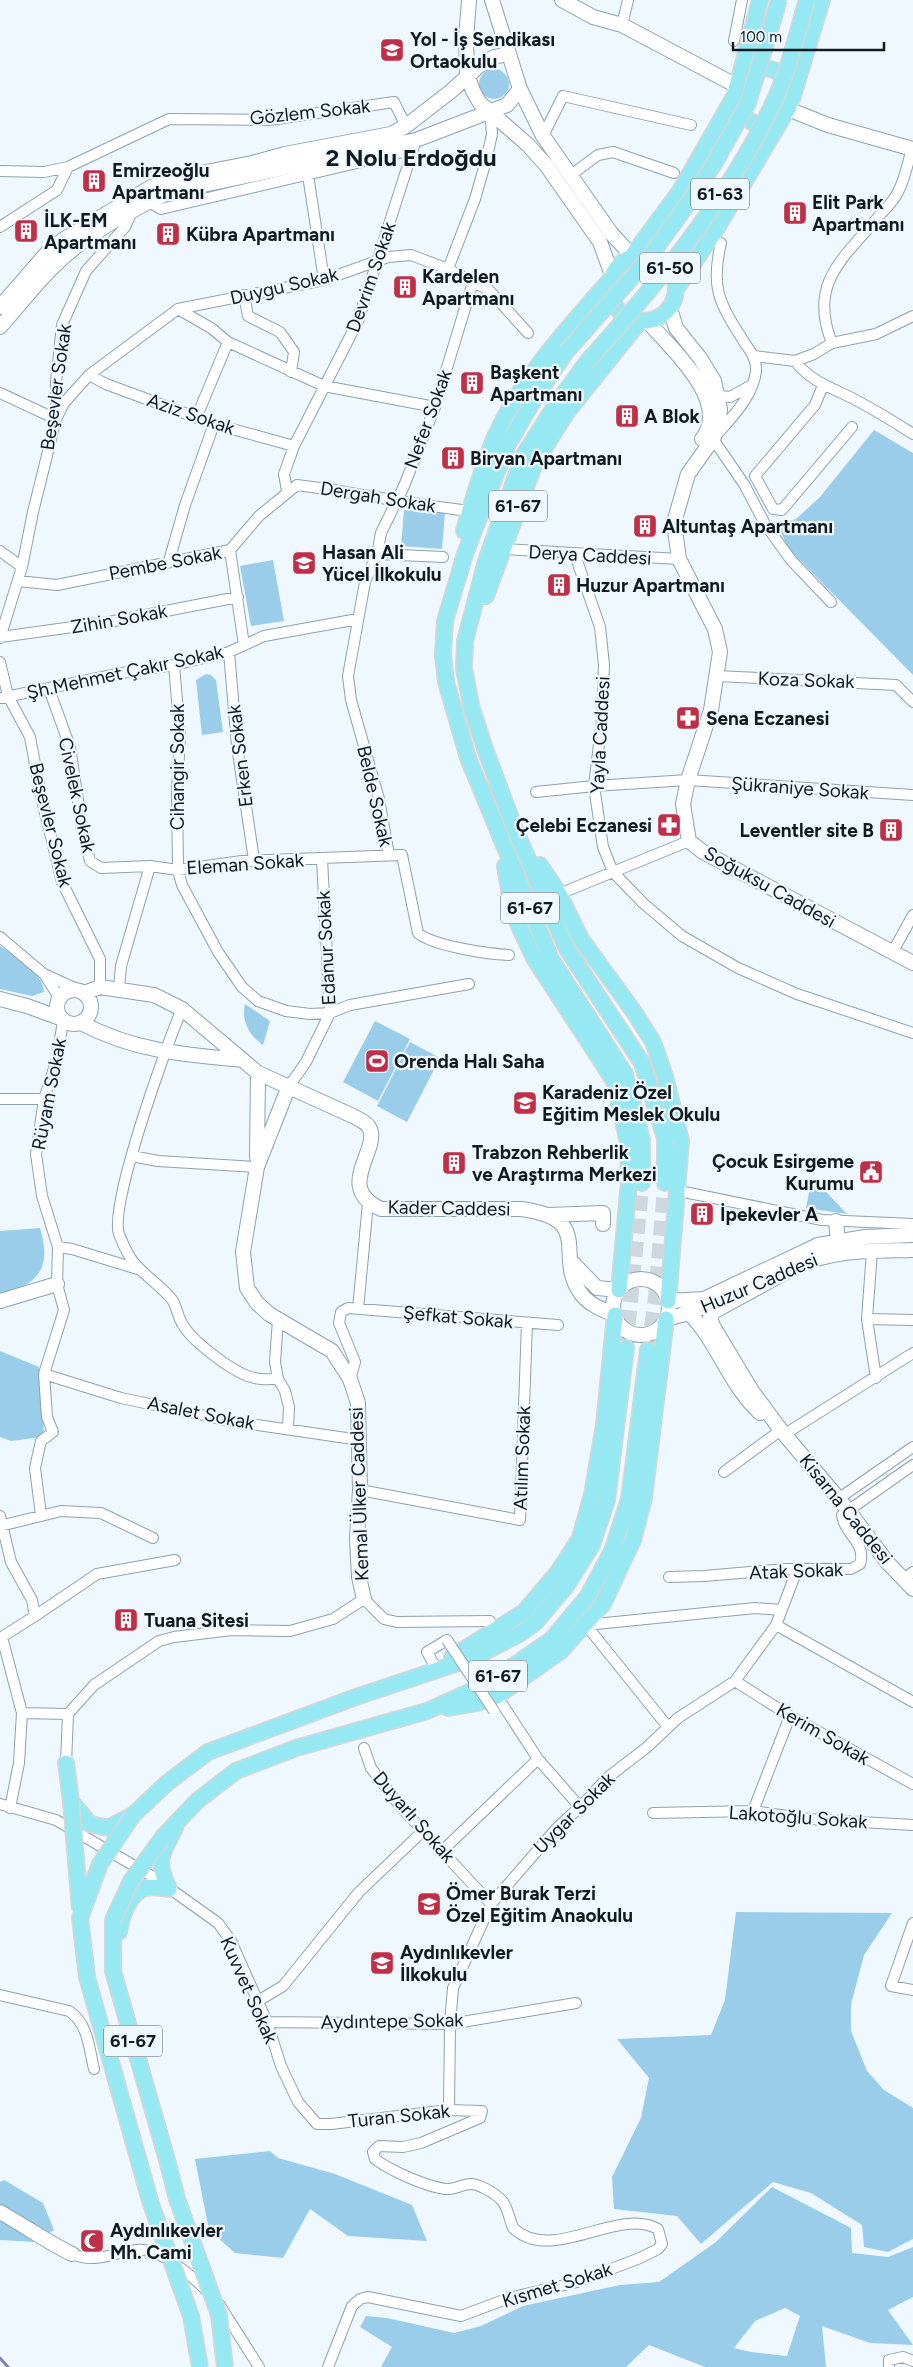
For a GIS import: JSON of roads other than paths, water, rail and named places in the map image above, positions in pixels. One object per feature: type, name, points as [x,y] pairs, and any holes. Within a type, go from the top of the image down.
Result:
[{"type":"main road","name":"61-63","points":[[736,90],[760,0]]},
{"type":"main road","name":"61-63","points":[[566,352],[648,259],[690,202],[714,164],[748,103],[779,0]]},
{"type":"main road","name":"61-63","points":[[588,362],[673,263],[741,161],[771,108],[784,79],[807,0]]},
{"type":"main road","name":"61-63","points":[[677,288],[717,228],[787,109],[822,0]]},
{"type":"main road","name":"61-63","points":[[611,278],[622,261],[632,256],[680,191],[736,90],[749,72],[766,68],[775,71],[788,83],[787,109]]},
{"type":"main road","points":[[736,90],[740,113],[756,124],[765,124],[787,109]]},
{"type":"main road","name":"61-50","points":[[632,256],[653,256],[662,260],[670,268],[677,288],[670,308],[662,316],[644,321]]},
{"type":"main road","points":[[611,278],[610,292],[613,303],[620,312],[629,318],[644,321]]},
{"type":"main road","name":"61-67","points":[[611,278],[554,343],[523,388],[496,436],[470,511],[455,564],[445,620],[443,655],[446,682],[468,758],[551,959],[625,1074],[642,1140],[642,1183]]},
{"type":"main road","name":"61-67","points":[[476,723],[473,671],[474,642],[482,608],[534,463],[567,412],[644,321]]},
{"type":"main road","name":"61-67","points":[[445,620],[464,554],[507,446],[536,396],[566,352]]},
{"type":"main road","name":"61-67","points":[[588,362],[555,406],[523,456],[486,561],[466,641],[464,668],[476,723],[515,829],[567,949],[642,1063],[665,1138],[665,1183]]},
{"type":"main road","name":"61-67","points":[[515,829],[559,894],[581,939],[634,1012],[653,1042],[665,1076],[681,1141],[668,1301]]},
{"type":"main road","name":"61-67","points":[[501,839],[513,913],[534,958],[614,1081],[628,1143],[629,1182],[619,1290]]},
{"type":"main road","name":"61-67","points":[[415,1677],[468,1649],[524,1612],[558,1572],[580,1538],[592,1495],[604,1425],[614,1316]]},
{"type":"main road","name":"61-67","points":[[225,2367],[219,2315],[177,2199],[113,1971],[113,1920],[131,1881],[163,1836],[197,1800],[236,1772],[296,1748],[427,1711],[477,1703],[498,1704],[561,1651],[586,1625],[603,1604],[625,1560],[644,1498],[666,1319]]},
{"type":"main road","name":"61-67","points":[[80,1918],[100,1864],[133,1815],[167,1783],[208,1752],[473,1658],[536,1622],[567,1585],[592,1545],[607,1500],[626,1348]]},
{"type":"main road","name":"61-67","points":[[427,1711],[487,1684],[551,1640],[588,1596],[612,1551],[629,1499],[648,1350]]},
{"type":"main road","name":"61-67","points":[[66,1763],[79,1877],[80,1918],[87,1977],[151,2204],[191,2316],[200,2367]]},
{"type":"main road","name":"61-67","points":[[71,1801],[90,1824],[108,1828],[133,1815]]},
{"type":"main road","name":"61-67","points":[[113,1971],[121,1919],[137,1892],[146,1888],[169,1889],[159,1868],[162,1853],[178,1820]]},
{"type":"street","name":"61-50","points":[[469,0],[466,39],[467,74],[480,103],[528,144],[546,165],[600,242],[611,278]]},
{"type":"street","name":"61-50","points":[[492,0],[520,89],[543,136],[611,232],[632,256]]},
{"type":"street","points":[[562,0],[593,17],[622,25],[736,90]]},
{"type":"street","points":[[622,25],[628,0]]},
{"type":"street","points":[[734,41],[742,0]]},
{"type":"street","points":[[0,307],[46,254],[64,239],[151,187],[170,179],[252,163],[285,154],[391,134],[406,126],[450,92],[467,74],[494,57],[508,54]]},
{"type":"street","points":[[148,202],[161,209],[308,175],[414,145],[490,110],[507,105],[520,89]]},
{"type":"street","points":[[543,136],[563,96],[691,125]]},
{"type":"street","name":"Gözlem Sokak","points":[[0,172],[44,172],[68,167],[169,118],[270,120],[394,102],[406,126]]},
{"type":"street","points":[[787,109],[828,125],[913,148],[898,193],[835,268],[824,292],[822,306],[825,326],[832,343]]},
{"type":"street","points":[[448,269],[472,206],[484,166],[492,134],[490,110]]},
{"type":"street","points":[[0,327],[49,270],[67,254],[132,211],[170,192],[414,145]]},
{"type":"street","name":"Devrim Sokak","points":[[287,491],[284,474],[294,446],[358,321],[414,145]]},
{"type":"street","points":[[571,175],[598,155],[612,152],[674,174]]},
{"type":"street","points":[[0,227],[57,190],[68,167]]},
{"type":"street","points":[[308,175],[324,280]]},
{"type":"street","name":"Beşevler Sokak","points":[[0,638],[22,567],[33,512],[56,419],[56,382],[62,325],[86,271],[125,227],[132,211]]},
{"type":"street","points":[[713,439],[746,399],[756,372],[754,356],[724,309],[718,289],[715,268],[721,243]]},
{"type":"street","name":"Duygu Sokak","points":[[56,419],[64,403],[89,375],[178,309],[324,280],[378,260],[412,254],[448,269],[489,290],[528,333]]},
{"type":"street","name":"Nefer Sokak","points":[[377,554],[381,533],[398,500],[435,407],[473,282]]},
{"type":"street","points":[[244,295],[248,316],[280,332],[294,352],[295,358],[291,372]]},
{"type":"street","name":"61-50","points":[[670,308],[676,328],[700,358],[714,381],[719,396]]},
{"type":"street","points":[[178,309],[211,328],[228,342],[324,386],[435,407]]},
{"type":"street","points":[[754,356],[795,361],[814,354],[832,343],[876,334],[913,316]]},
{"type":"street","points":[[644,321],[704,391],[710,408],[704,436],[692,451],[679,478],[674,523]]},
{"type":"street","points":[[198,416],[228,342]]},
{"type":"street","points":[[795,361],[805,374],[823,386],[852,398],[913,434]]},
{"type":"street","name":"Aziz Sokak","points":[[89,375],[106,384],[198,416],[214,424],[294,446]]},
{"type":"street","points":[[713,439],[719,424],[719,396],[730,397],[750,386]]},
{"type":"street","points":[[823,386],[814,405],[755,476],[773,510],[782,510],[852,427]]},
{"type":"street","points":[[0,393],[56,419]]},
{"type":"street","points":[[169,561],[185,505],[214,424]]},
{"type":"street","points":[[713,439],[744,484],[765,524],[786,553],[831,602]]},
{"type":"street","name":"Soğuksu Caddesi","points":[[713,439],[688,474],[674,523],[678,559],[714,629],[720,652],[711,710],[688,780],[683,804],[689,841],[703,852],[913,963]]},
{"type":"street","name":"Dergah Sokak","points":[[287,491],[297,485],[398,500],[423,506],[470,511]]},
{"type":"street","name":"Pembe Sokak","points":[[18,581],[57,585],[230,550],[260,516],[287,491]]},
{"type":"street","name":"Derya Caddesi","points":[[502,549],[678,559]]},
{"type":"street","points":[[230,550],[244,645]]},
{"type":"street","points":[[0,551],[22,567]]},
{"type":"street","points":[[377,554],[443,557]]},
{"type":"street","name":"Belde Sokak","points":[[377,554],[366,582],[348,676],[351,700],[379,799],[389,856],[402,855],[418,933],[425,939],[478,951],[509,954]]},
{"type":"street","name":"Yayla Caddesi","points":[[575,554],[600,627],[604,665],[602,719],[594,786],[603,847],[613,872],[643,903],[682,936],[738,968],[797,994],[913,1033]]},
{"type":"street","name":"Zihin Sokak","points":[[0,638],[109,622],[238,597]]},
{"type":"street","name":"Şh.Mehmet Çakır Sokak","points":[[4,697],[122,673],[174,665],[229,652],[264,636],[358,619]]},
{"type":"street","name":"Erken Sokak","points":[[229,652],[236,746],[254,860]]},
{"type":"street","name":"Beşevler Sokak","points":[[0,662],[4,697],[30,737],[41,796],[62,882],[100,959],[100,987]]},
{"type":"street","name":"Cihangir Sokak","points":[[174,665],[180,735],[177,792],[178,870]]},
{"type":"street","name":"Koza Sokak","points":[[717,676],[896,685],[913,702]]},
{"type":"street","name":"Civelek Sokak","points":[[49,689],[70,747],[82,827],[90,860],[101,868]]},
{"type":"street","name":"Şükraniye Sokak","points":[[536,792],[688,780],[913,795]]},
{"type":"street","points":[[559,894],[689,841]]},
{"type":"street","name":"Eleman Sokak","points":[[101,868],[150,866],[178,870],[254,860],[389,856]]},
{"type":"street","name":"Edanur Sokak","points":[[289,1086],[306,1062],[330,1013],[322,859]]},
{"type":"street","points":[[119,988],[121,966],[150,866]]},
{"type":"street","points":[[178,870],[182,884],[218,952],[242,987],[258,1001],[286,1011],[330,1013],[350,1005],[470,984]]},
{"type":"street","points":[[892,953],[913,915]]},
{"type":"street","points":[[0,937],[44,974],[82,992],[91,1006],[88,1016],[81,1023]]},
{"type":"street","points":[[44,974],[58,1000],[61,1019]]},
{"type":"street","name":"Kader Caddesi","points":[[27,1006],[58,1000],[72,990],[82,992],[100,987],[119,988],[154,995],[182,1009],[258,1073],[353,1116],[370,1128],[370,1137],[360,1176],[361,1191],[368,1203],[381,1209],[521,1209],[547,1215],[565,1226],[572,1262],[572,1276],[583,1297],[596,1307],[614,1316]]},
{"type":"street","name":"Kader Caddesi","points":[[0,999],[27,1006],[69,1024],[81,1023],[100,1033],[163,1052],[243,1060]]},
{"type":"street","points":[[182,1009],[163,1052],[132,1156],[118,1212],[118,1231],[126,1250],[142,1270],[172,1301],[183,1326],[212,1354],[232,1369],[254,1378],[278,1379]]},
{"type":"street","name":"Rüyam Sokak","points":[[44,1374],[64,1310],[57,1284],[58,1247],[42,1196],[36,1154],[44,1099],[57,1059],[61,1019]]},
{"type":"street","points":[[132,1156],[158,1161],[256,1167],[258,1073]]},
{"type":"street","name":"Kemal Ülker Caddesi","points":[[289,1086],[256,1167],[243,1252],[247,1288],[257,1303],[268,1314],[278,1318],[332,1351],[350,1379],[358,1403],[360,1490],[357,1538],[359,1577],[364,1599]]},
{"type":"street","points":[[0,1099],[44,1099]]},
{"type":"street","points":[[684,1192],[789,1214],[836,1221],[913,1224]]},
{"type":"street","points":[[350,1379],[355,1362],[339,1323],[341,1312],[348,1308],[358,1308],[368,1203]]},
{"type":"street","points":[[547,1215],[603,1213],[603,1224]]},
{"type":"street","points":[[836,1221],[838,1241]]},
{"type":"street","name":"Huzur Caddesi","points":[[668,1301],[704,1299],[818,1245],[838,1241],[913,1235]]},
{"type":"street","points":[[58,1247],[72,1249],[142,1270]]},
{"type":"street","name":"Huzur Caddesi","points":[[666,1319],[688,1313],[816,1257],[836,1253],[913,1250]]},
{"type":"street","points":[[872,1251],[867,1319],[876,1378]]},
{"type":"street","points":[[572,1262],[597,1288],[619,1290],[634,1280],[643,1279],[659,1286],[668,1301]]},
{"type":"street","points":[[782,1431],[752,1391],[710,1318],[713,1312],[799,1264]]},
{"type":"street","points":[[0,1301],[57,1284]]},
{"type":"street","name":"61-67","points":[[614,1316],[613,1306],[619,1290]]},
{"type":"street","name":"61-67","points":[[666,1319],[668,1301]]},
{"type":"street","name":"Şefkat Sokak","points":[[358,1308],[558,1325]]},
{"type":"street","points":[[688,1313],[708,1335],[731,1379],[747,1401],[782,1431]]},
{"type":"street","points":[[614,1316],[626,1330],[644,1335],[653,1332],[666,1319]]},
{"type":"street","points":[[278,1318],[275,1362],[278,1379],[285,1391],[290,1407],[288,1429]]},
{"type":"street","points":[[867,1319],[913,1320]]},
{"type":"street","name":"Atılım Sokak","points":[[360,1490],[520,1520],[527,1322]]},
{"type":"street","points":[[724,1472],[782,1431],[876,1378],[913,1353]]},
{"type":"street","points":[[42,1515],[35,1468],[41,1441],[53,1432],[47,1418],[44,1374]]},
{"type":"street","name":"Asalet Sokak","points":[[44,1374],[121,1398],[230,1421],[360,1440]]},
{"type":"street","name":"Kisarna Caddesi","points":[[782,1431],[848,1510],[886,1562],[910,1580]]},
{"type":"street","points":[[838,1499],[913,1447]]},
{"type":"street","points":[[895,1459],[903,1472]]},
{"type":"street","points":[[848,1510],[913,1465]]},
{"type":"street","name":"Atak Sokak","points":[[669,1577],[851,1569],[860,1564],[862,1557],[860,1546],[843,1519],[842,1515],[848,1510]]},
{"type":"street","points":[[35,1616],[32,1600],[11,1562],[0,1522],[61,1511],[101,1513],[153,1538]]},
{"type":"street","points":[[10,1808],[20,1763],[22,1713],[1,1637],[97,1574],[175,1560]]},
{"type":"street","name":"Uygar Sokak","points":[[449,2110],[450,2024],[453,1988],[491,1904],[556,1829],[607,1778],[678,1718],[735,1682],[776,1626],[796,1570]]},
{"type":"street","points":[[66,1763],[68,1714],[94,1685],[159,1641],[174,1636],[232,1630],[290,1632],[333,1619],[364,1599],[384,1619],[397,1622],[490,1621]]},
{"type":"street","points":[[586,1625],[755,1608],[781,1610]]},
{"type":"street","points":[[586,1625],[668,1727]]},
{"type":"street","points":[[776,1626],[913,1702]]},
{"type":"street","points":[[435,1666],[427,1652],[447,1640],[498,1704],[538,1759],[580,1807]]},
{"type":"street","name":"Kerim Sokak","points":[[735,1682],[790,1716],[913,1784]]},
{"type":"street","points":[[22,1713],[68,1714]]},
{"type":"street","points":[[754,1811],[790,1716]]},
{"type":"street","name":"Duyarlı Sokak","points":[[364,1748],[371,1768],[400,1806],[491,1904]]},
{"type":"street","points":[[442,1851],[538,1759]]},
{"type":"street","name":"Kuvvet Sokak","points":[[0,1804],[56,1820],[155,1878],[218,1923],[231,1940],[267,2022],[281,2066],[298,2102],[317,2124]]},
{"type":"street","name":"Lakotoğlu Sokak","points":[[653,1813],[754,1811],[808,1819],[913,1825]]},
{"type":"street","points":[[258,2002],[283,1986],[359,1892],[423,1832]]},
{"type":"street","points":[[913,1923],[891,1986],[913,1990]]},
{"type":"street","points":[[0,1995],[69,2011],[77,2017],[85,2031],[94,2069]]},
{"type":"street","name":"Aydıntepe Sokak","points":[[267,2022],[450,2024],[576,2003]]},
{"type":"street","name":"Turan Sokak","points":[[317,2124],[449,2110],[482,2111]]},
{"type":"street","name":"Kısmet Sokak","points":[[328,2367],[352,2306],[360,2299],[378,2299],[461,2316],[510,2298],[577,2282],[658,2249],[662,2244],[658,2229],[653,2226],[629,2224],[552,2240],[528,2236],[513,2228],[509,2210],[504,2201],[480,2187],[472,2184],[447,2189],[434,2186],[396,2171],[374,2159],[373,2152],[379,2146],[403,2147],[421,2143],[480,2118],[482,2111]]},
{"type":"street","points":[[0,2212],[24,2226],[44,2241],[86,2260],[138,2249],[175,2263],[190,2273],[219,2303],[259,2367]]},
{"type":"street","points":[[889,2363],[902,2358],[913,2361]]},
{"type":"waterway","points":[[0,2358],[8,2367]]},
{"type":"tunnel","points":[[626,1348],[642,1183]]},
{"type":"tunnel","points":[[648,1350],[655,1303],[665,1183]]},
{"type":"place","name":"Yol - İş Sendikası Ortaokulu","points":[[392,50]]},
{"type":"place","name":"Emirzeoğlu Apartmanı","points":[[94,181]]},
{"type":"place","name":"Elit Park Apartmanı","points":[[795,213]]},
{"type":"place","name":"İLK-EM Apartmanı","points":[[26,231]]},
{"type":"place","name":"Kübra Apartmanı","points":[[168,234]]},
{"type":"place","name":"Kardelen Apartmanı","points":[[405,287]]},
{"type":"place","name":"Başkent Apartmanı","points":[[472,383]]},
{"type":"place","name":"A Blok","points":[[627,416]]},
{"type":"place","name":"Biryan Apartmanı","points":[[453,458]]},
{"type":"place","name":"Altuntaş Apartmanı","points":[[645,526]]},
{"type":"place","name":"Hasan Ali Yücel İlkokulu","points":[[304,563]]},
{"type":"place","name":"Huzur Apartmanı","points":[[559,585]]},
{"type":"place","name":"Sena Eczanesi","points":[[688,718]]},
{"type":"place","name":"Çelebi Eczanesi","points":[[669,825]]},
{"type":"place","name":"Leventler site B","points":[[891,830]]},
{"type":"place","name":"Orenda Halı Saha","points":[[377,1061]]},
{"type":"place","name":"Karadeniz Özel Eğitim Meslek Okulu","points":[[525,1103]]},
{"type":"place","name":"Trabzon Rehberlik ve Araştırma Merkezi","points":[[454,1163]]},
{"type":"place","name":"Çocuk Esirgeme Kurumu","points":[[871,1172]]},
{"type":"place","name":"İpekevler A","points":[[702,1214]]},
{"type":"place","name":"Tuana Sitesi","points":[[126,1620]]},
{"type":"place","name":"Ömer Burak Terzi Özel Eğitim Anaokulu","points":[[429,1904]]},
{"type":"place","name":"Aydınlıkevler İlkokulu","points":[[382,1963]]},
{"type":"place","name":"Aydınlıkevler Mh. Cami","points":[[92,2241]]},
{"type":"district","name":"2 Nolu Erdoğdu","points":[[411,157]]}]
